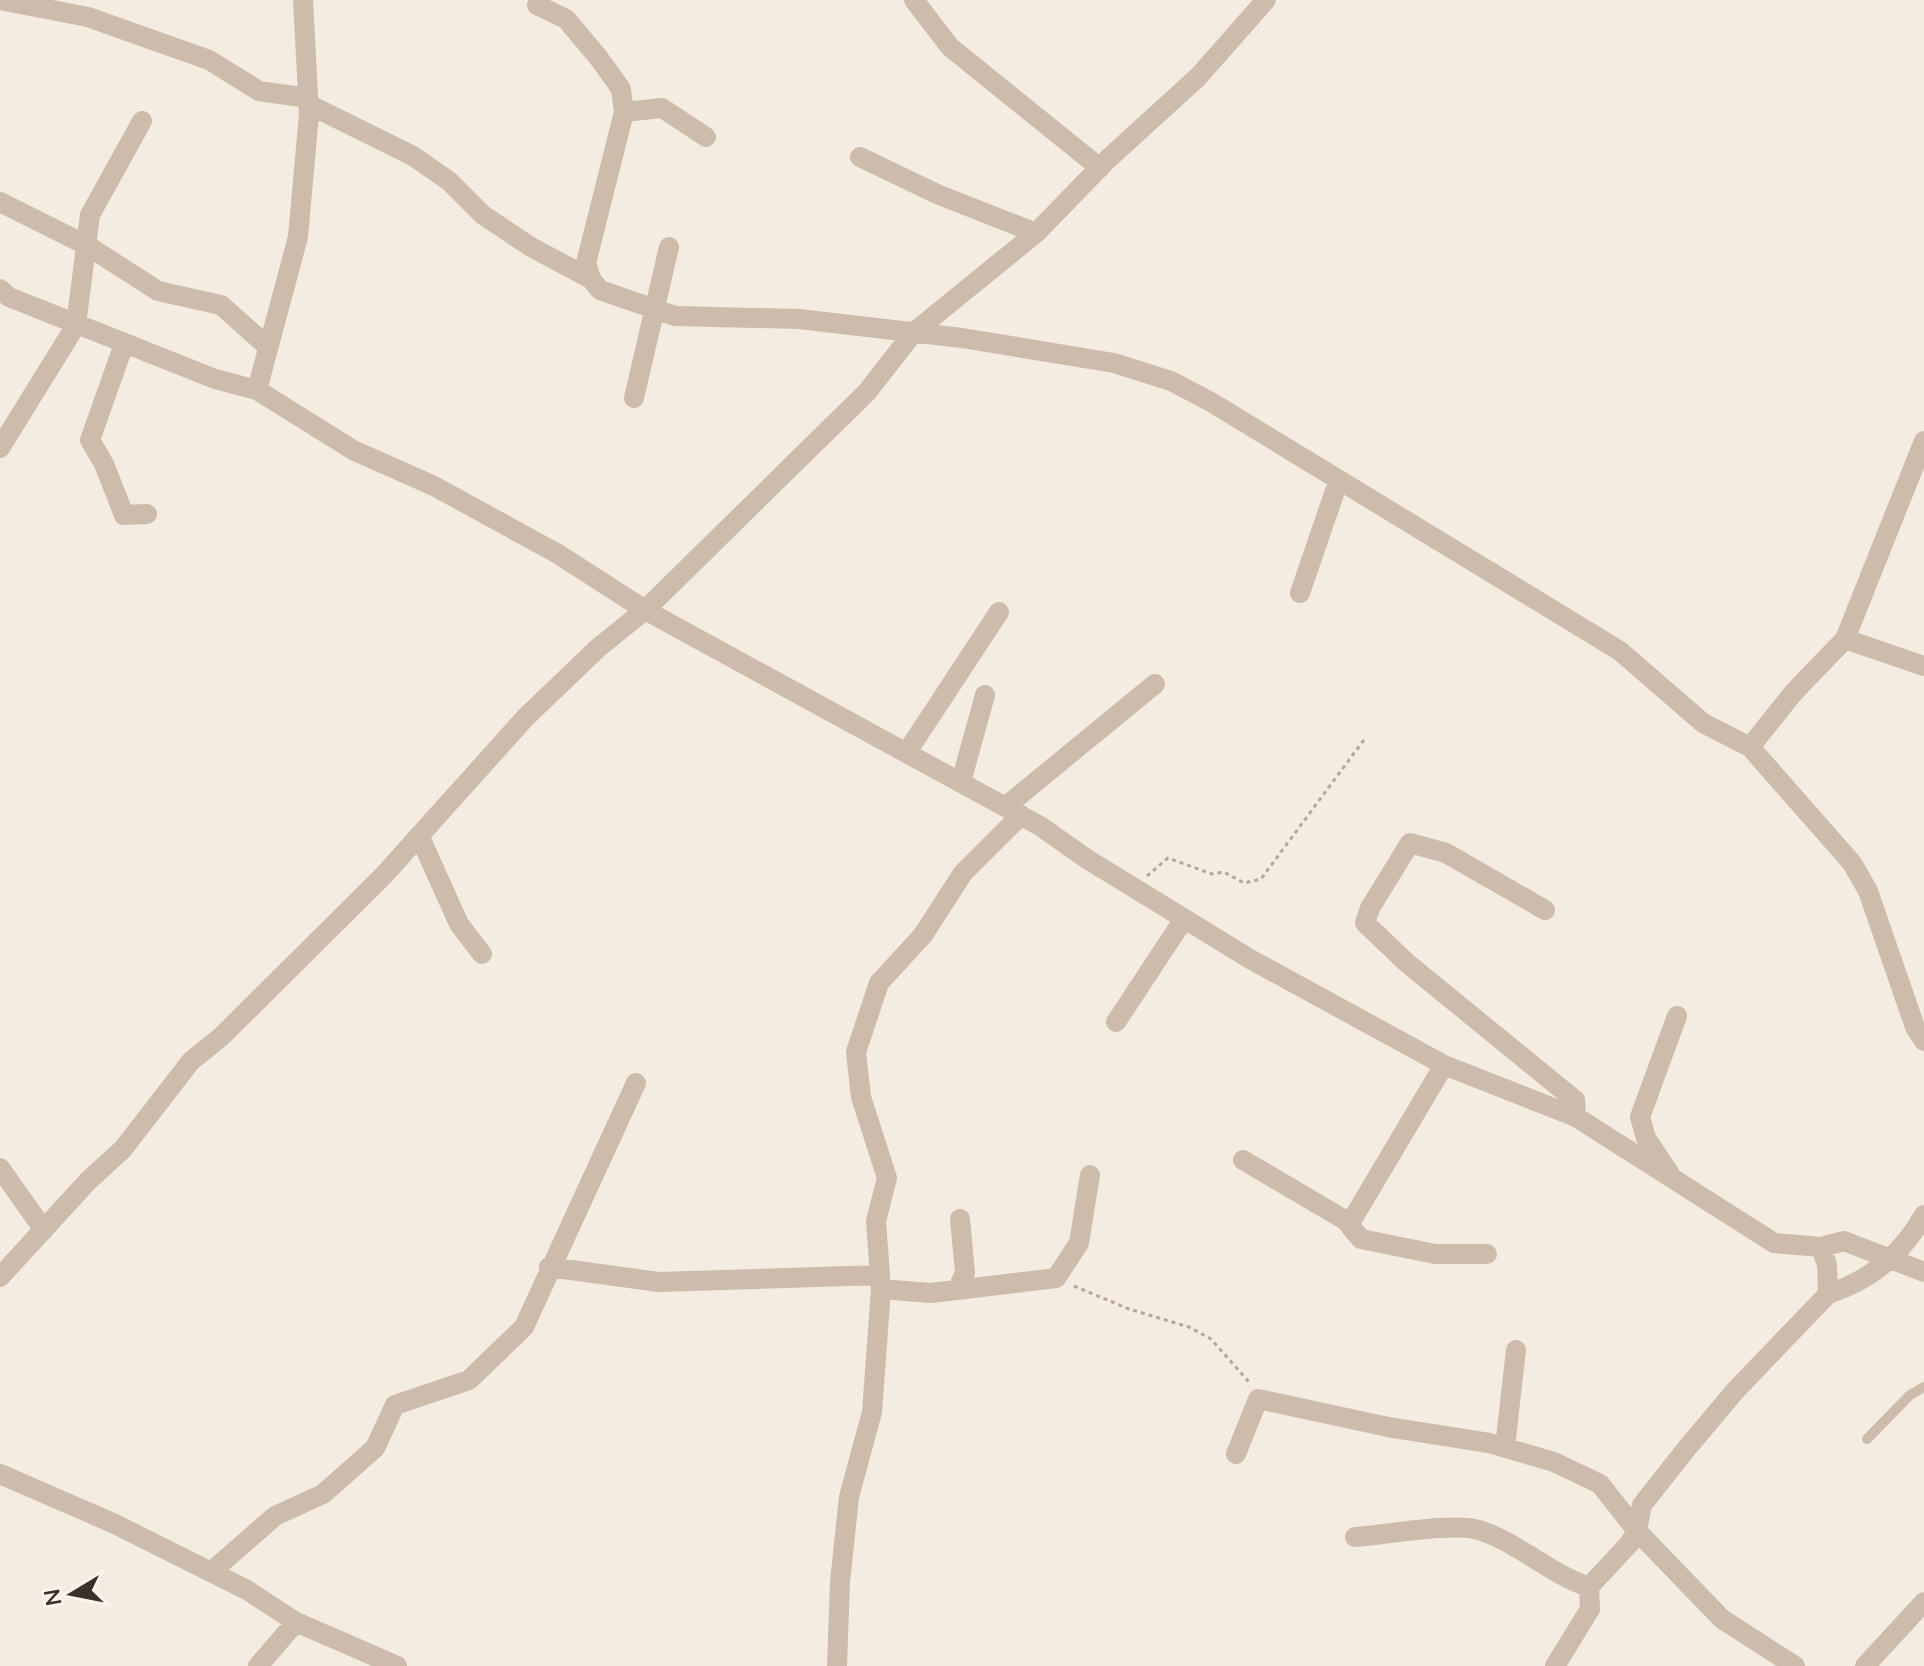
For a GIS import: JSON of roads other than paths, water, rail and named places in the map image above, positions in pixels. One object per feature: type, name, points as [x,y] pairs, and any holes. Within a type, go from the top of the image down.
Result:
[{"type":"street","points":[[0,0],[88,17],[209,60],[259,91],[308,101],[413,156],[449,181],[483,215],[531,247],[591,279]]},
{"type":"street","points":[[257,390],[298,237],[308,101],[303,0]]},
{"type":"street","points":[[914,0],[950,47],[1100,168]]},
{"type":"street","points":[[0,1277],[123,1149],[191,1061],[222,1036],[384,875],[525,718],[598,648],[645,610],[867,392],[913,333],[1036,233],[1100,168],[1198,77],[1266,0]]},
{"type":"street","points":[[537,5],[566,19],[621,89],[624,112],[586,263],[591,279],[600,290],[675,316],[799,319],[913,333],[1114,363],[1171,381],[1259,431],[1338,482],[1620,651],[1703,723],[1750,747],[1852,863],[1868,891],[1915,1027],[1924,1041]]},
{"type":"street","points":[[624,112],[662,108],[706,137]]},
{"type":"street","points":[[0,448],[76,325],[90,215],[142,121]]},
{"type":"street","points":[[860,157],[937,194],[1036,233]]},
{"type":"street","points":[[0,202],[88,246],[158,291],[221,305],[268,347]]},
{"type":"street","points":[[634,398],[651,310],[669,247]]},
{"type":"street","points":[[0,289],[9,297],[124,344],[215,379],[257,390],[353,450],[434,486],[558,554],[645,610],[1013,811],[1184,919],[1444,1065],[1576,1117],[1774,1243],[1797,1248],[1810,1245],[1821,1247],[1844,1241],[1924,1272]]},
{"type":"street","points":[[124,344],[90,440],[104,464],[124,515],[147,514]]},
{"type":"street","points":[[1750,747],[1794,692],[1845,639],[1924,441]]},
{"type":"street","points":[[1300,593],[1338,482]]},
{"type":"street","points":[[907,752],[999,612]]},
{"type":"street","points":[[1845,639],[1924,666]]},
{"type":"street","points":[[837,1666],[840,1582],[849,1497],[872,1412],[881,1282],[876,1221],[887,1178],[861,1097],[856,1052],[864,1021],[879,983],[923,935],[963,873],[1013,811],[1155,684]]},
{"type":"street","points":[[961,782],[985,695]]},
{"type":"street","points":[[419,835],[459,924],[482,954]]},
{"type":"street","points":[[1545,910],[1446,853],[1410,843],[1370,908],[1365,923],[1418,973],[1575,1100],[1576,1117]]},
{"type":"street","points":[[1116,1022],[1184,919]]},
{"type":"street","points":[[1675,1180],[1646,1138],[1640,1117],[1677,1016]]},
{"type":"street","points":[[1350,1223],[1444,1065]]},
{"type":"street","points":[[211,1572],[275,1516],[323,1494],[375,1448],[395,1405],[469,1380],[504,1350],[524,1327],[636,1083]]},
{"type":"street","points":[[1243,1160],[1350,1223],[1361,1239],[1435,1254],[1487,1254]]},
{"type":"street","points":[[0,1168],[44,1230]]},
{"type":"street","points":[[549,1267],[659,1282],[881,1282],[930,1293],[1056,1278],[1079,1243],[1090,1175]]},
{"type":"street","points":[[1555,1666],[1590,1609],[1589,1587],[1637,1531],[1642,1505],[1687,1448],[1735,1391],[1828,1294],[1857,1285],[1890,1260],[1907,1243],[1924,1215]]},
{"type":"street","points":[[957,1290],[965,1273],[960,1219]]},
{"type":"street","points":[[1821,1247],[1827,1265],[1828,1294]]},
{"type":"street","points":[[1505,1447],[1516,1350]]},
{"type":"street","points":[[1236,1454],[1258,1399],[1505,1447],[1554,1462],[1600,1484],[1637,1531],[1722,1619],[1795,1666]]},
{"type":"street","points":[[0,1474],[211,1572],[296,1622],[397,1666]]},
{"type":"street","points":[[1355,1537],[1454,1527],[1476,1529],[1532,1554],[1558,1573],[1589,1587]]},
{"type":"street","points":[[1865,1666],[1924,1602]]},
{"type":"street","points":[[258,1666],[296,1622]]},
{"type":"lane","points":[[1867,1439],[1910,1395],[1924,1387]]}]
